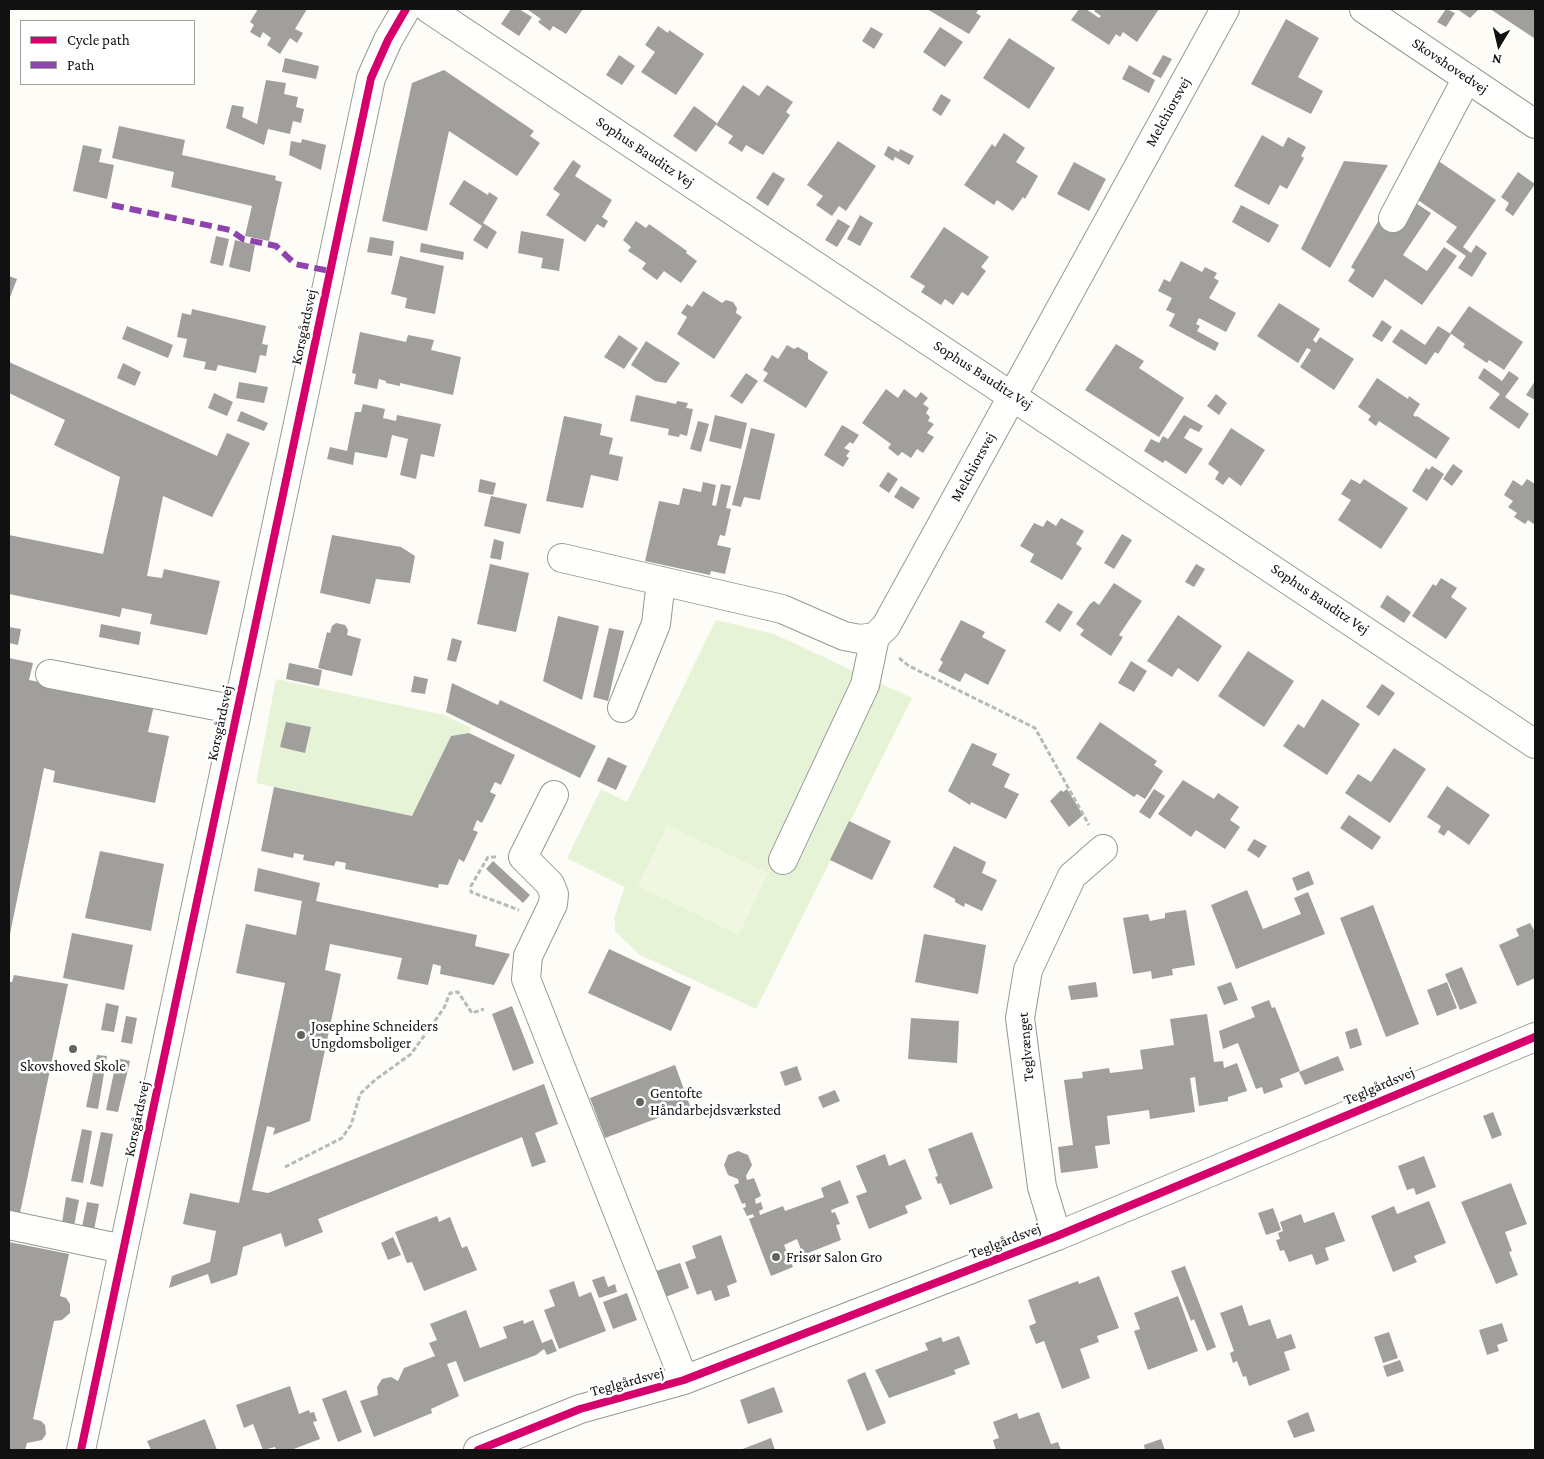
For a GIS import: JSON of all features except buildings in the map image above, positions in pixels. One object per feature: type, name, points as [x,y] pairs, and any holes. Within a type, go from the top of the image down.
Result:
[{"type":"street","name":"Korsgårdsvej","points":[[80,1450],[371,78],[388,40],[406,9]]},
{"type":"street","name":"Sophus Bauditz Vej","points":[[429,9],[1013,395],[1535,744]]},
{"type":"street","name":"Melchiorsvej","points":[[874,637],[886,626],[1225,9]]},
{"type":"street","name":"Skovshovedvej","points":[[1364,9],[1467,78],[1533,115]]},
{"type":"street","points":[[1393,218],[1467,78]]},
{"type":"street","points":[[562,558],[782,609],[844,636],[860,639],[874,637],[865,685],[783,860]]},
{"type":"street","points":[[622,708],[656,624],[661,581]]},
{"type":"street","points":[[50,674],[237,710]]},
{"type":"street","points":[[523,858],[554,796]]},
{"type":"street","name":"Teglvænget","points":[[1057,1236],[1042,1187],[1020,1018],[1028,970],[1072,876],[1103,849]]},
{"type":"street","name":"Teglgårdsvej","points":[[523,858],[550,884],[554,894],[553,904],[528,956],[526,979],[684,1380]]},
{"type":"street","name":"Teglgårdsvej","points":[[478,1450],[580,1409],[684,1380],[1057,1236],[1535,1037]]},
{"type":"street","points":[[9,1225],[123,1249]]},
{"type":"path","points":[[874,637],[908,666],[1035,728],[1103,849]]},
{"type":"path","points":[[523,858],[488,857],[471,886],[472,892],[530,913],[545,922]]},
{"type":"path","points":[[285,1167],[342,1138],[350,1125],[360,1094],[375,1080],[411,1054],[444,1008],[450,993],[458,992],[472,1013],[484,1009]]},
{"type":"green space","points":[[716,620],[774,634],[912,698],[756,1009],[640,955],[615,931],[615,916],[625,887],[567,858],[601,789],[627,802]]},
{"type":"green space","points":[[276,679],[444,715],[471,728],[469,733],[451,736],[412,816],[256,783]]},
{"type":"green space","points":[[667,825],[768,873],[739,935],[638,886]]},
{"type":"marked path","points":[[112,205],[230,230],[243,239],[276,246],[295,264],[330,271]]},
{"type":"cycle path","points":[[81,1450],[371,78],[388,40],[406,9]]},
{"type":"cycle path","points":[[478,1450],[580,1409],[684,1380],[1057,1236],[1535,1037]]},
{"type":"place","name":"Josephine Schneiders Ungdomsboliger","points":[[301,1035]]},
{"type":"place","name":"Skovshoved Skole","points":[[73,1049]]},
{"type":"place","name":"Gentofte Håndarbejdsværksted","points":[[640,1102]]},
{"type":"place","name":"Frisør Salon Gro","points":[[776,1257]]}]
